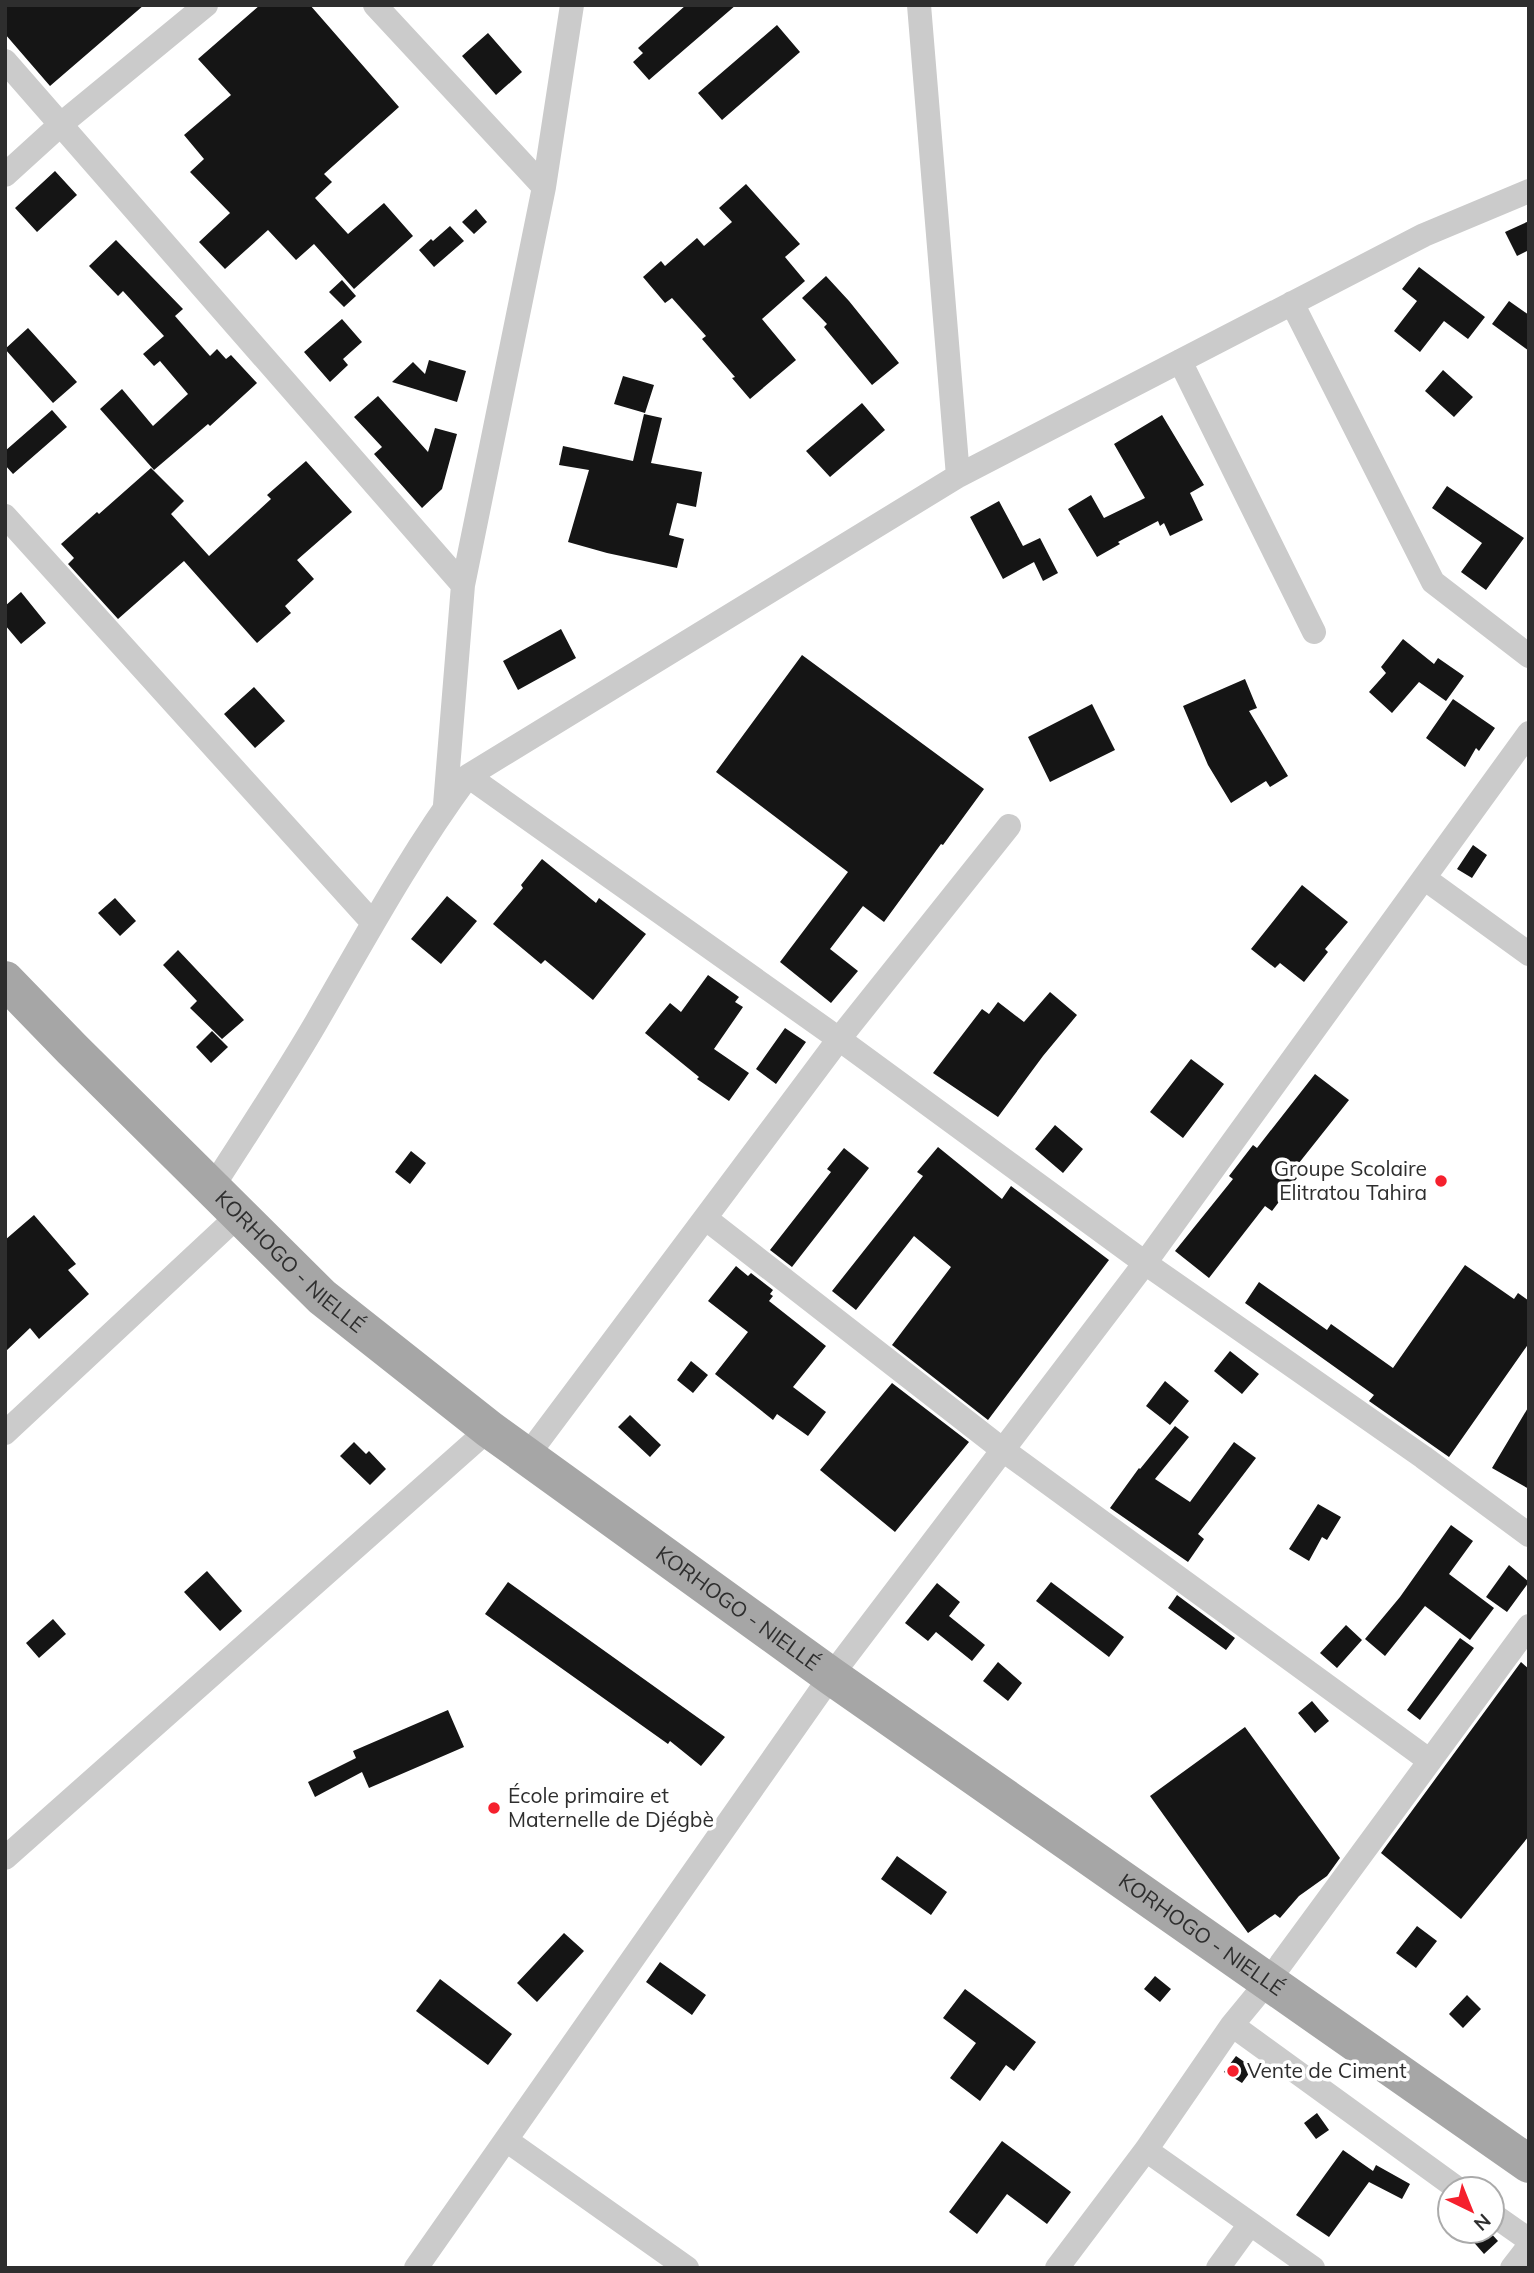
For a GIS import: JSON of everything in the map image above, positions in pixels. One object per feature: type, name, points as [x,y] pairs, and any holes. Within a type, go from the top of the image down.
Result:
[{"type":"main road","name":"KORHOGO - NIELLÉ","points":[[5,980],[322,1297],[489,1429],[831,1676],[1529,2164]]},
{"type":"street","points":[[5,174],[60,125],[206,5]]},
{"type":"street","points":[[375,5],[544,187]]},
{"type":"street","points":[[445,807],[463,585],[544,187],[572,5]]},
{"type":"street","points":[[919,5],[958,477]]},
{"type":"street","points":[[5,61],[463,585]]},
{"type":"street","points":[[212,1188],[316,1024],[373,923],[445,807],[468,776],[958,477],[1424,234],[1529,191]]},
{"type":"street","points":[[1292,303],[1433,582],[1529,656]]},
{"type":"street","points":[[1180,362],[1314,632]]},
{"type":"street","points":[[5,516],[373,923]]},
{"type":"street","points":[[416,2268],[831,1676],[1145,1263],[1529,733]]},
{"type":"street","points":[[468,776],[839,1039],[1145,1263],[1423,1457],[1529,1535]]},
{"type":"street","points":[[527,1456],[839,1039],[1009,826]]},
{"type":"street","points":[[1423,878],[1529,954]]},
{"type":"street","points":[[5,1433],[240,1214]]},
{"type":"street","points":[[705,1218],[1003,1450],[1430,1761]]},
{"type":"street","points":[[5,1858],[489,1429]]},
{"type":"street","points":[[1057,2268],[1146,2150],[1232,2025],[1269,1980],[1529,1626]]},
{"type":"street","points":[[1232,2025],[1439,2175]]},
{"type":"street","points":[[506,2140],[687,2268]]},
{"type":"street","points":[[1146,2150],[1312,2268]]},
{"type":"street","points":[[1218,2268],[1250,2224]]},
{"type":"street","points":[[1506,2224],[1529,2240]]},
{"type":"street","points":[[1512,2268],[1529,2246]]},
{"type":"building","points":[[5,5],[144,5],[50,86],[5,34]]},
{"type":"building","points":[[260,5],[310,5],[399,107],[324,174],[332,182],[315,198],[348,234],[384,203],[413,236],[354,289],[314,244],[296,260],[268,230],[225,269],[199,242],[230,213],[190,172],[204,159],[184,135],[231,95],[198,59]]},
{"type":"building","points":[[686,5],[736,5],[649,80],[633,62],[643,53],[638,48]]},
{"type":"building","points":[[777,25],[800,52],[722,120],[698,93]]},
{"type":"building","points":[[488,33],[522,72],[496,95],[462,56]]},
{"type":"building","points":[[55,171],[77,195],[37,232],[15,208]]},
{"type":"building","points":[[746,184],[800,244],[785,257],[805,281],[762,319],[796,360],[750,399],[702,339],[706,336],[672,298],[665,303],[643,277],[661,261],[665,266],[697,238],[704,246],[732,222],[719,208]]},
{"type":"building","points":[[476,209],[487,222],[474,234],[462,222]]},
{"type":"building","points":[[1529,221],[1529,250],[1517,256],[1505,232]]},
{"type":"building","points":[[450,226],[464,241],[434,267],[419,250]]},
{"type":"building","points":[[116,240],[183,309],[175,316],[210,356],[217,349],[226,359],[231,355],[257,383],[210,426],[208,424],[154,470],[100,409],[122,389],[153,426],[188,394],[160,361],[154,366],[143,354],[164,336],[123,291],[118,296],[89,266]]},
{"type":"building","points":[[1419,267],[1485,317],[1468,339],[1444,321],[1420,352],[1394,331],[1417,301],[1402,289]]},
{"type":"building","points":[[826,276],[899,363],[872,385],[824,327],[827,324],[802,298]]},
{"type":"building","points":[[342,280],[356,296],[344,307],[329,292]]},
{"type":"building","points":[[1509,301],[1529,315],[1529,351],[1492,324]]},
{"type":"building","points":[[342,319],[362,342],[343,359],[348,365],[330,382],[304,352]]},
{"type":"building","points":[[28,328],[77,382],[53,403],[5,349]]},
{"type":"building","points":[[429,360],[466,371],[457,402],[392,382],[413,362],[425,374]]},
{"type":"building","points":[[1443,370],[1473,397],[1454,417],[1425,391]]},
{"type":"building","points":[[623,376],[654,385],[645,413],[614,404]]},
{"type":"building","points":[[378,396],[428,452],[435,428],[457,434],[442,489],[422,508],[374,454],[382,447],[354,417]]},
{"type":"building","points":[[862,403],[885,430],[830,477],[806,451]]},
{"type":"building","points":[[52,410],[67,427],[13,474],[5,465],[5,451]]},
{"type":"building","points":[[644,414],[662,418],[651,463],[702,472],[696,507],[677,503],[669,535],[684,539],[677,568],[568,542],[589,470],[559,465],[563,446],[633,461]]},
{"type":"building","points":[[1162,415],[1204,485],[1190,493],[1203,520],[1170,536],[1164,523],[1160,526],[1158,521],[1118,542],[1120,544],[1097,557],[1068,509],[1091,495],[1104,518],[1145,498],[1114,444]]},
{"type":"building","points":[[306,461],[352,512],[297,560],[314,579],[285,606],[291,613],[257,643],[184,561],[118,619],[68,564],[74,558],[61,544],[151,468],[184,501],[171,514],[209,556],[271,499],[267,495]]},
{"type":"building","points":[[1447,486],[1524,538],[1486,590],[1461,572],[1482,543],[1432,508]]},
{"type":"building","points":[[999,501],[1023,546],[1040,538],[1058,573],[1043,581],[1034,562],[1003,579],[970,517]]},
{"type":"building","points":[[21,592],[46,623],[21,644],[5,625],[5,606]]},
{"type":"building","points":[[561,629],[576,658],[518,690],[503,661]]},
{"type":"building","points":[[1403,639],[1434,664],[1438,658],[1464,676],[1446,701],[1419,682],[1392,713],[1369,692],[1386,673],[1381,667]]},
{"type":"building","points":[[802,655],[984,789],[884,922],[863,906],[830,949],[858,971],[831,1003],[780,962],[848,872],[716,772]]},
{"type":"building","points":[[1245,679],[1257,708],[1249,711],[1288,776],[1270,787],[1266,781],[1231,803],[1208,765],[1183,706]]},
{"type":"building","points":[[254,687],[285,721],[255,748],[224,714]]},
{"type":"building","points":[[1453,699],[1495,728],[1479,751],[1476,748],[1465,767],[1426,738]]},
{"type":"building","points":[[1092,704],[1115,750],[1050,782],[1028,737]]},
{"type":"building","points":[[1473,845],[1487,855],[1472,878],[1457,869]]},
{"type":"building","points":[[542,859],[596,903],[599,898],[646,934],[593,1000],[545,960],[541,964],[493,924],[523,888],[521,885]]},
{"type":"building","points":[[1302,885],[1348,922],[1325,949],[1328,952],[1304,982],[1280,963],[1275,968],[1251,949]]},
{"type":"building","points":[[447,896],[477,921],[441,964],[411,939]]},
{"type":"building","points":[[115,898],[136,921],[120,936],[98,913]]},
{"type":"building","points":[[178,950],[244,1020],[222,1039],[190,1008],[197,1001],[163,965]]},
{"type":"building","points":[[708,975],[739,997],[735,1002],[743,1007],[714,1049],[749,1073],[729,1101],[697,1079],[699,1077],[645,1033],[670,1003],[681,1012]]},
{"type":"building","points":[[1050,992],[1077,1015],[998,1117],[933,1073],[982,1009],[989,1014],[998,1002],[1024,1022]]},
{"type":"building","points":[[785,1028],[806,1042],[776,1084],[756,1069]]},
{"type":"building","points":[[212,1031],[228,1047],[211,1063],[196,1047]]},
{"type":"building","points":[[1191,1059],[1224,1084],[1183,1138],[1150,1112]]},
{"type":"building","points":[[1315,1074],[1349,1100],[1291,1173],[1297,1178],[1272,1211],[1265,1206],[1209,1278],[1175,1251],[1233,1179],[1229,1176],[1253,1145],[1257,1148]]},
{"type":"building","points":[[1055,1125],[1083,1149],[1063,1173],[1035,1149]]},
{"type":"building","points":[[938,1147],[1002,1199],[1011,1186],[1109,1260],[988,1420],[892,1345],[951,1267],[914,1236],[856,1310],[832,1291],[923,1176],[917,1172]]},
{"type":"building","points":[[844,1148],[869,1168],[792,1267],[770,1250],[831,1172],[827,1169]]},
{"type":"building","points":[[411,1151],[426,1163],[410,1184],[395,1172]]},
{"type":"building","points":[[34,1215],[76,1264],[68,1270],[89,1294],[39,1339],[30,1328],[5,1352],[5,1240]]},
{"type":"building","points":[[1465,1265],[1514,1299],[1518,1293],[1529,1301],[1529,1343],[1449,1457],[1369,1401],[1374,1395],[1245,1303],[1259,1282],[1327,1330],[1331,1324],[1393,1368]]},
{"type":"building","points":[[736,1266],[748,1276],[751,1273],[773,1290],[769,1301],[826,1346],[793,1387],[826,1412],[808,1436],[777,1414],[773,1420],[715,1374],[748,1332],[708,1301]]},
{"type":"building","points":[[1230,1351],[1259,1374],[1242,1394],[1214,1371]]},
{"type":"building","points":[[691,1361],[708,1375],[693,1393],[677,1380]]},
{"type":"building","points":[[1165,1381],[1189,1401],[1170,1425],[1146,1406]]},
{"type":"building","points":[[892,1383],[969,1442],[895,1532],[820,1470]]},
{"type":"building","points":[[1529,1406],[1529,1489],[1492,1468]]},
{"type":"building","points":[[630,1415],[661,1445],[650,1457],[618,1427]]},
{"type":"building","points":[[1175,1426],[1189,1437],[1155,1479],[1190,1502],[1234,1442],[1256,1458],[1198,1534],[1204,1539],[1188,1562],[1110,1508],[1139,1468]]},
{"type":"building","points":[[354,1442],[366,1454],[369,1451],[386,1469],[370,1485],[340,1456]]},
{"type":"building","points":[[1318,1504],[1341,1517],[1327,1540],[1322,1537],[1309,1561],[1289,1549]]},
{"type":"building","points":[[1451,1525],[1473,1541],[1449,1574],[1494,1608],[1470,1640],[1425,1606],[1385,1656],[1365,1639],[1400,1597]]},
{"type":"building","points":[[1509,1565],[1529,1582],[1507,1612],[1486,1597]]},
{"type":"building","points":[[207,1571],[242,1611],[220,1631],[184,1592]]},
{"type":"building","points":[[508,1582],[725,1737],[701,1766],[670,1741],[668,1744],[485,1614]]},
{"type":"building","points":[[1051,1582],[1124,1637],[1109,1657],[1036,1601]]},
{"type":"building","points":[[937,1583],[960,1602],[949,1616],[985,1645],[972,1661],[936,1632],[928,1641],[905,1623]]},
{"type":"building","points":[[1177,1595],[1235,1638],[1226,1650],[1168,1608]]},
{"type":"building","points":[[53,1619],[66,1634],[39,1658],[26,1643]]},
{"type":"building","points":[[1346,1625],[1362,1640],[1337,1668],[1320,1653]]},
{"type":"building","points":[[1460,1638],[1474,1648],[1420,1720],[1407,1710]]},
{"type":"building","points":[[998,1662],[1022,1683],[1008,1701],[983,1681]]},
{"type":"building","points":[[1521,1662],[1529,1669],[1529,1836],[1461,1919],[1381,1853]]},
{"type":"building","points":[[1312,1701],[1329,1721],[1315,1733],[1298,1713]]},
{"type":"building","points":[[448,1710],[464,1747],[369,1788],[362,1772],[315,1797],[308,1782],[356,1758],[353,1751]]},
{"type":"building","points":[[1245,1727],[1340,1858],[1327,1876],[1299,1896],[1280,1918],[1275,1914],[1248,1933],[1150,1796]]},
{"type":"building","points":[[897,1856],[947,1892],[931,1915],[881,1879]]},
{"type":"building","points":[[1417,1926],[1437,1941],[1416,1968],[1396,1953]]},
{"type":"building","points":[[564,1933],[584,1951],[537,2002],[517,1983]]},
{"type":"building","points":[[660,1962],[706,1995],[692,2015],[646,1982]]},
{"type":"building","points":[[1155,1976],[1171,1989],[1160,2002],[1144,1989]]},
{"type":"building","points":[[440,1979],[512,2034],[488,2065],[416,2011]]},
{"type":"building","points":[[965,1989],[1036,2042],[1014,2071],[1006,2065],[980,2101],[950,2078],[976,2043],[943,2018]]},
{"type":"building","points":[[1467,1995],[1481,2009],[1463,2028],[1449,2014]]},
{"type":"building","points":[[1236,2056],[1253,2068],[1242,2083],[1224,2072]]},
{"type":"building","points":[[1317,2113],[1329,2130],[1316,2139],[1304,2123]]},
{"type":"building","points":[[1002,2141],[1071,2192],[1047,2224],[1007,2194],[977,2234],[949,2212]]},
{"type":"building","points":[[1343,2150],[1373,2171],[1376,2165],[1410,2184],[1402,2199],[1369,2182],[1329,2237],[1296,2215]]},
{"type":"building","points":[[1476,2245],[1494,2245],[1484,2254]]},
{"type":"place","name":"Groupe Scolaire Elitratou Tahira","points":[[1441,1181]]},
{"type":"place","name":"École primaire et Maternelle de Djégbè","points":[[494,1808]]},
{"type":"place","name":"Vente de Ciment","points":[[1233,2071]]}]
